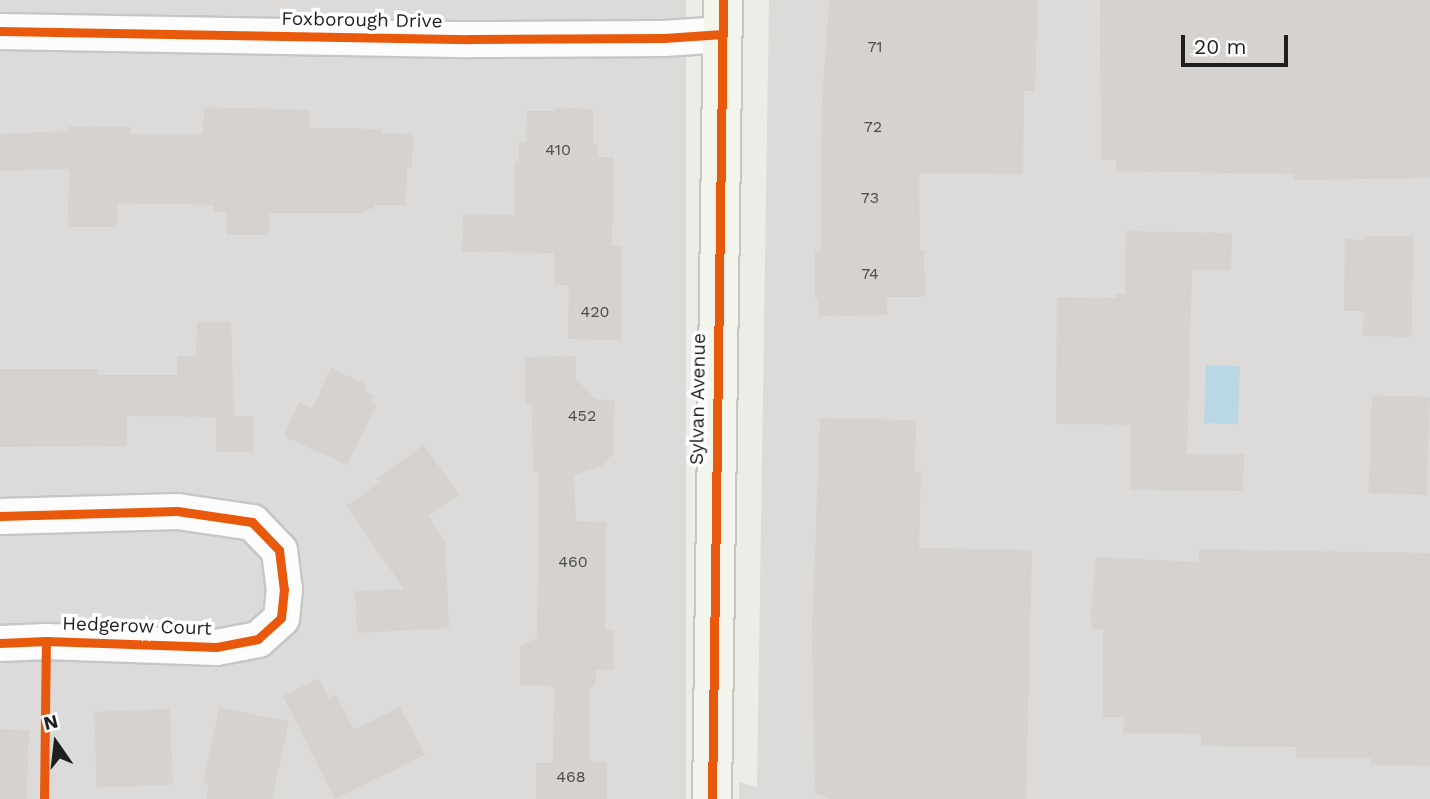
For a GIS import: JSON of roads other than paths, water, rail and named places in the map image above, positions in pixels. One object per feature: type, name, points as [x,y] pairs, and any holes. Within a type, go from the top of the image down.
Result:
[{"type":"street","name":"Foxborough Drive","points":[[0,31],[470,39],[664,38],[723,17]]},
{"type":"street","name":"Sylvan Avenue","points":[[712,799],[723,17]]},
{"type":"street","name":"Hedgerow Court","points":[[0,516],[177,511],[252,522],[279,550],[284,589],[281,618],[258,639],[216,647],[47,641],[0,643]]},
{"type":"water","points":[[1206,365],[1240,366],[1238,424],[1204,423]]}]
